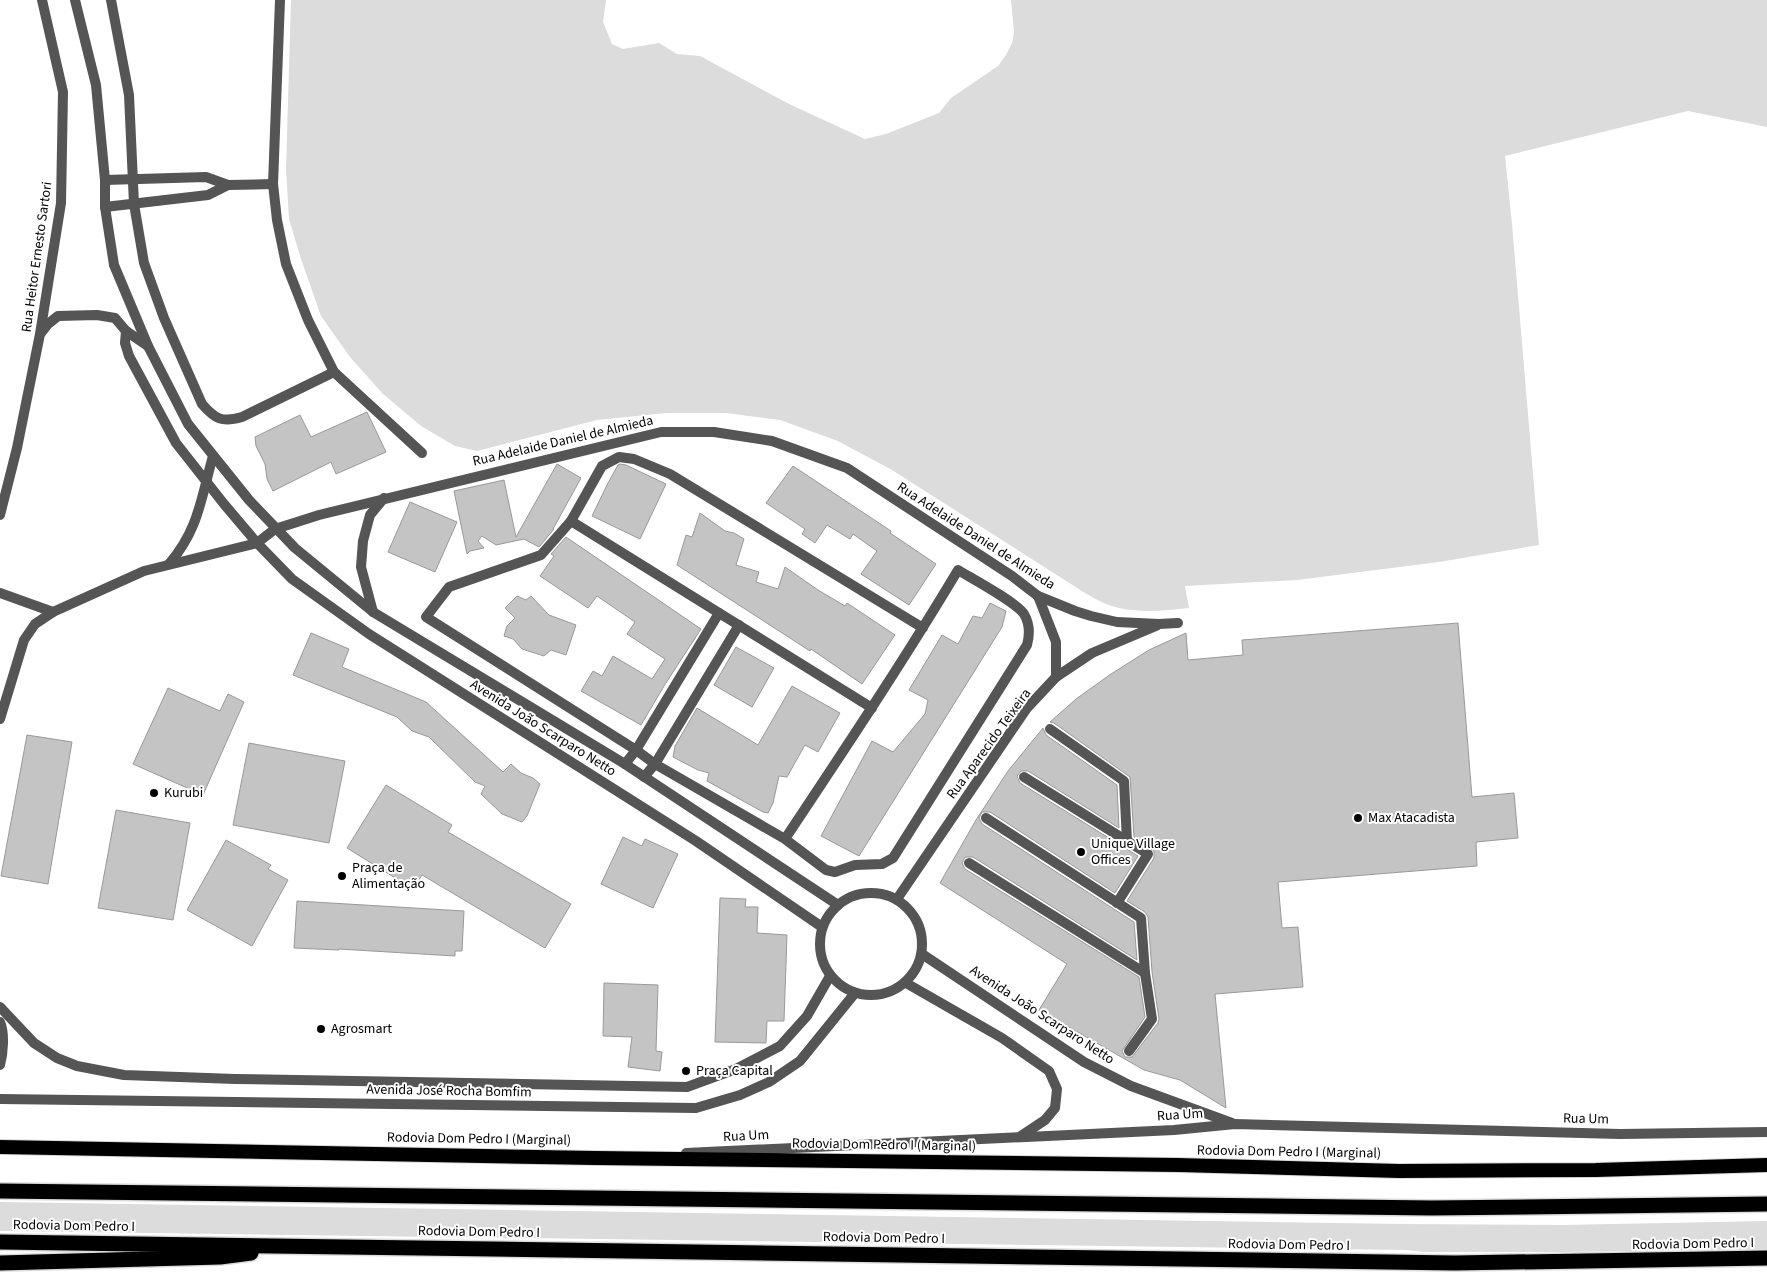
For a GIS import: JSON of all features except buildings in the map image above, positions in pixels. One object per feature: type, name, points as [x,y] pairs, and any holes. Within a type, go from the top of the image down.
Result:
[{"type":"highway","name":"Rodovia Dom Pedro I (Marginal)","points":[[0,1147],[595,1158],[1178,1165],[1399,1171],[1596,1170],[1767,1165]]},
{"type":"highway","points":[[0,1191],[1432,1208],[1767,1204]]},
{"type":"highway","name":"Rodovia Dom Pedro I","points":[[0,1242],[1455,1263],[1767,1258]]},
{"type":"highway","points":[[0,1263],[220,1257],[310,1246]]},
{"type":"street","name":"Rua Heitor Ernesto Sartori","points":[[0,515],[17,448],[40,334],[61,203],[62,92],[42,0]]},
{"type":"street","points":[[75,0],[96,85],[105,180],[105,207],[114,265],[148,346],[188,424],[249,500],[275,529]]},
{"type":"street","points":[[111,0],[129,95],[134,204],[144,262],[164,318],[202,404],[212,415],[222,420],[232,420],[242,417],[334,372]]},
{"type":"street","points":[[280,0],[273,184],[286,264],[308,320],[334,372],[422,453]]},
{"type":"street","points":[[105,180],[206,176],[228,184],[273,184]]},
{"type":"street","points":[[105,207],[208,195],[228,184]]},
{"type":"street","points":[[40,334],[58,316],[98,315],[114,318],[126,331],[148,346]]},
{"type":"street","points":[[126,331],[126,348],[176,443],[257,543]]},
{"type":"street","name":"Rua Adelaide Daniel de Almieda","points":[[0,719],[24,640],[35,624],[53,612],[116,583],[144,571],[257,543],[275,529],[319,515],[661,432],[714,432],[772,441],[848,468],[1012,576],[1038,596],[1075,611],[1117,622],[1178,623]]},
{"type":"street","points":[[169,564],[182,550],[195,524],[213,456]]},
{"type":"street","points":[[785,839],[872,708],[923,628],[958,570],[1023,613],[1028,623],[1030,635],[1027,645],[893,858],[882,864],[855,865],[835,872],[826,870],[785,839],[655,764],[636,750],[426,618],[449,587],[541,555],[571,521],[602,466],[619,457],[634,458],[670,474],[923,628]]},
{"type":"street","points":[[373,612],[361,567],[363,541],[370,515],[384,498]]},
{"type":"street","points":[[571,521],[872,708]]},
{"type":"street","name":"Avenida João Scarparo Netto","points":[[275,529],[373,612],[625,764],[838,905]]},
{"type":"street","name":"Avenida João Scarparo Netto","points":[[257,543],[292,579],[369,634],[696,841],[822,927]]},
{"type":"street","points":[[0,593],[53,612]]},
{"type":"street","points":[[1038,596],[1056,642],[1056,677]]},
{"type":"street","points":[[625,764],[636,750],[719,612]]},
{"type":"street","name":"Rua Aparecido Teixeira","points":[[897,899],[1028,708],[1056,677],[1092,653],[1159,624]]},
{"type":"street","points":[[644,777],[655,764],[739,625]]},
{"type":"street","points":[[1050,729],[1124,781],[1127,841]]},
{"type":"street","points":[[1024,777],[1148,854],[1117,903]]},
{"type":"street","points":[[986,818],[1141,918],[1145,973],[1152,1019],[1129,1051]]},
{"type":"street","points":[[969,863],[1145,973]]},
{"type":"street","points":[[867,893],[882,894],[897,899],[910,909],[918,922],[923,938],[922,954],[916,970],[906,983],[890,992],[873,996],[855,993],[841,986],[830,976],[822,961],[819,944],[822,927],[828,915],[838,905],[851,896],[867,893]]},
{"type":"street","name":"Avenida João Scarparo Netto","points":[[922,954],[1084,1062],[1132,1086],[1235,1124]]},
{"type":"street","name":"Avenida José Rocha Bomfim","points":[[0,1007],[34,1043],[57,1058],[77,1066],[124,1075],[687,1087],[736,1069],[780,1046],[807,1016],[830,976]]},
{"type":"street","points":[[906,983],[1002,1038],[1049,1072],[1058,1089],[1055,1108],[1045,1120],[1021,1136]]},
{"type":"street","name":"Avenida José Rocha Bomfim","points":[[0,1099],[696,1108],[740,1095],[769,1082],[800,1061],[855,993]]},
{"type":"street","points":[[0,1022],[2,1026],[2,1042],[0,1065]]},
{"type":"street","name":"Rua Um","points":[[595,1158],[1174,1130],[1235,1124],[1610,1134],[1767,1132]]},
{"type":"shaded area","points":[[291,0],[606,0],[603,22],[612,44],[623,49],[659,43],[677,54],[700,56],[789,104],[865,139],[886,134],[939,113],[951,98],[998,66],[1012,43],[1014,32],[1011,0],[1767,0],[1767,127],[1688,111],[1505,156],[1539,545],[1439,562],[1297,580],[1185,586],[1189,608],[1157,611],[1136,610],[1116,607],[1096,599],[892,470],[838,441],[780,420],[726,413],[666,413],[597,420],[477,451],[455,446],[421,426],[382,393],[350,357],[321,316],[301,259],[289,219],[286,169]]},
{"type":"shaded area","points":[[0,1202],[1401,1224],[1563,1225],[1767,1221],[1767,1249],[1424,1252],[1407,1250],[0,1231]]},
{"type":"place","name":"Kurubi","points":[[154,793]]},
{"type":"place","name":"Max Atacadista","points":[[1358,818]]},
{"type":"place","name":"Unique Village Offices","points":[[1081,852]]},
{"type":"place","name":"Praça de Alimentação","points":[[342,876]]},
{"type":"place","name":"Agrosmart","points":[[321,1029]]},
{"type":"place","name":"Praça Capital","points":[[686,1071]]}]
